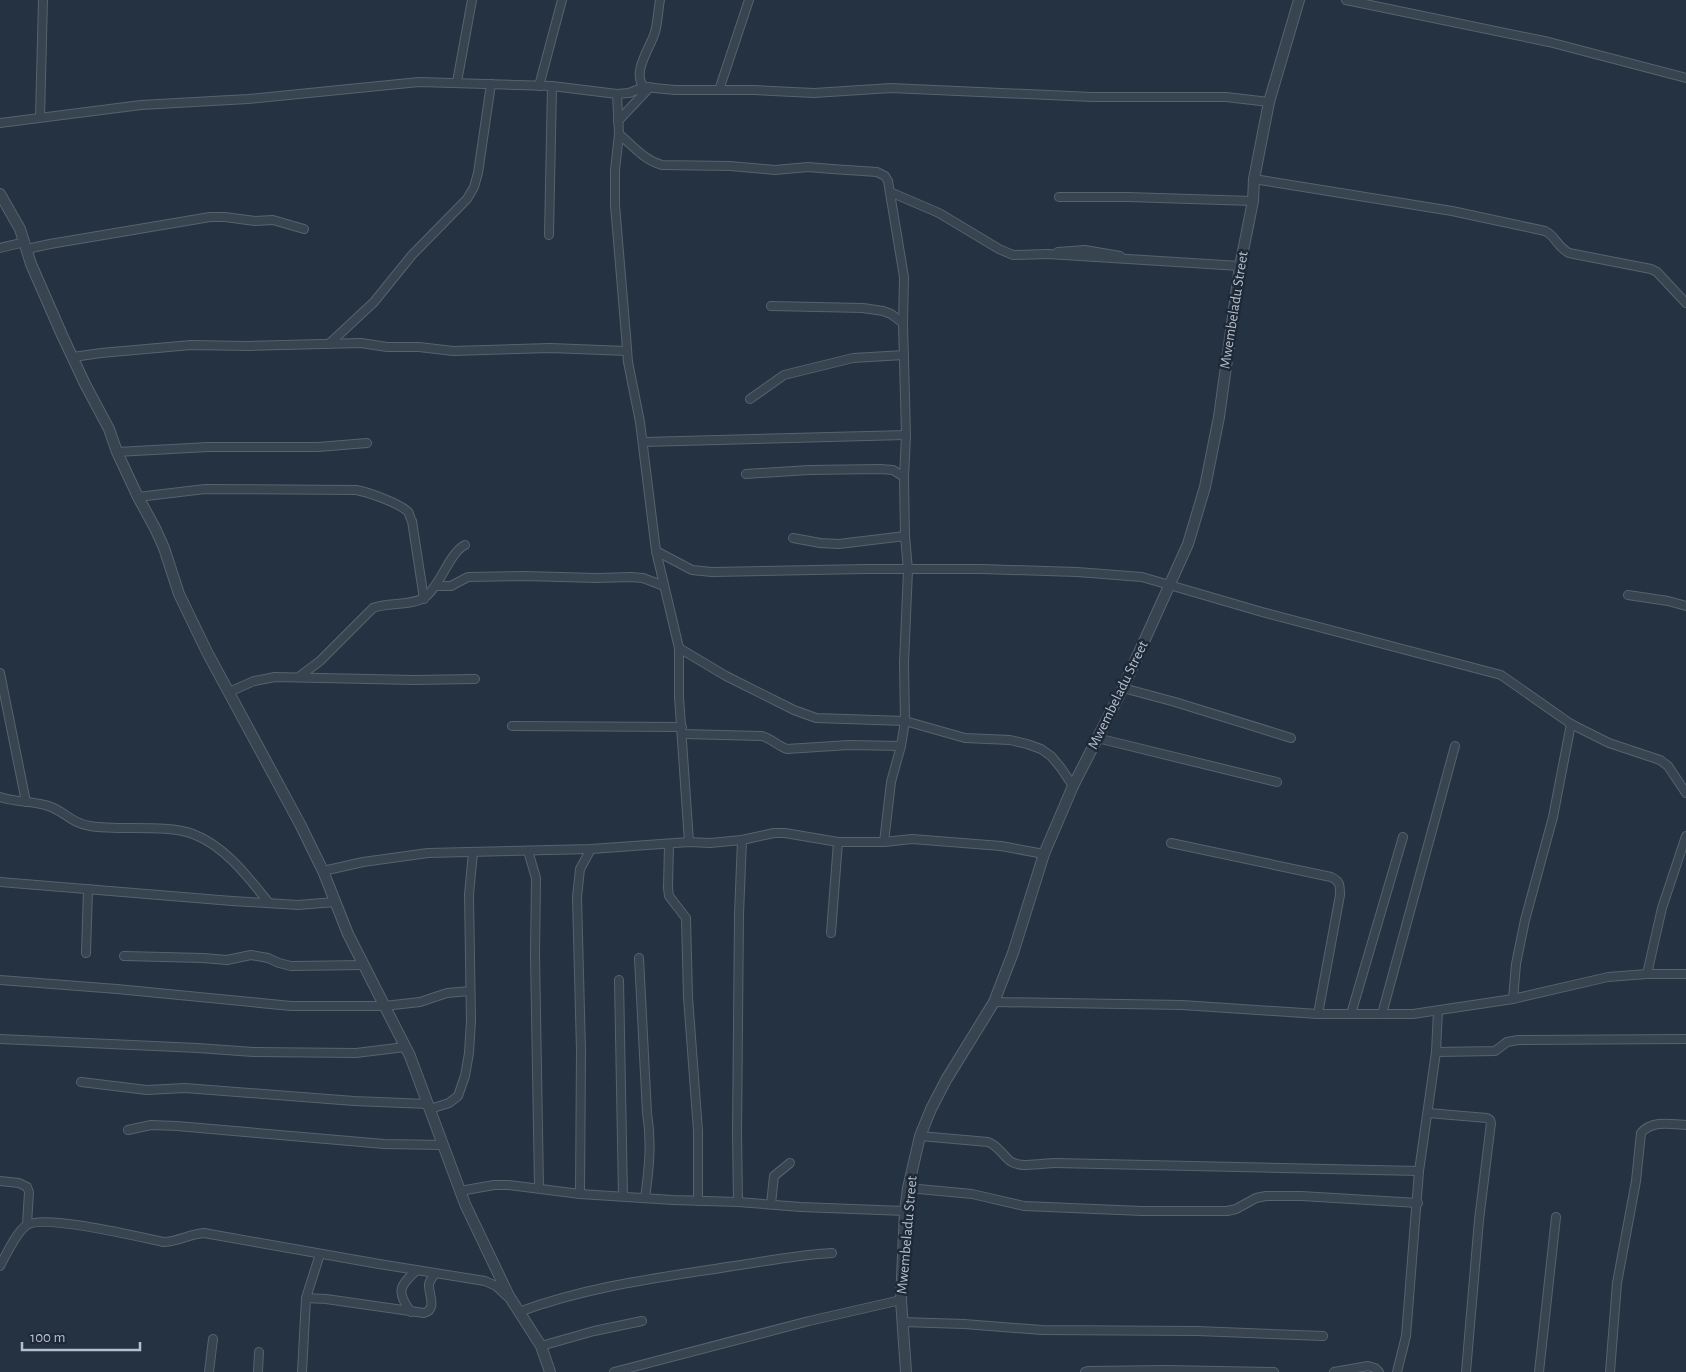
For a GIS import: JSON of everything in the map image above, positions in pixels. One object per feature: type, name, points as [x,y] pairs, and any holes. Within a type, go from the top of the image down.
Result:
[{"type":"street","points":[[40,117],[43,0]]},
{"type":"street","points":[[457,82],[472,0]]},
{"type":"street","points":[[538,86],[562,0]]},
{"type":"street","points":[[647,87],[640,80],[640,70],[655,34],[660,0]]},
{"type":"street","points":[[719,90],[749,0]]},
{"type":"street","name":"Mwembeladu Street","points":[[906,1372],[901,1300],[905,1211],[908,1188],[920,1136],[946,1080],[994,1002],[1013,953],[1044,854],[1073,786],[1123,688],[1188,544],[1205,487],[1219,417],[1240,266],[1269,102],[1299,0]]},
{"type":"street","points":[[1346,0],[1549,42],[1686,78]]},
{"type":"street","points":[[0,124],[40,117],[141,105],[248,99],[393,83],[457,82],[552,86],[617,94],[629,93],[647,87],[676,90],[754,90],[814,93],[891,88],[1092,97],[1226,97],[1269,102]]},
{"type":"street","points":[[329,344],[374,302],[412,255],[467,199],[474,187],[478,173],[491,84]]},
{"type":"street","points":[[549,235],[552,86]]},
{"type":"street","points":[[618,121],[647,87]]},
{"type":"street","points":[[617,94],[619,134],[615,170],[615,205],[627,351],[643,442],[656,551],[679,648],[679,697],[689,842]]},
{"type":"street","points":[[619,134],[643,156],[662,165],[730,166],[775,170],[808,168],[878,172],[885,176],[890,192],[904,278],[903,323],[906,435],[904,536],[908,570],[904,664],[905,721],[901,746],[891,782],[884,842]]},
{"type":"street","points":[[1254,179],[1452,211],[1544,231],[1552,235],[1562,249],[1569,253],[1651,269],[1657,272],[1686,303]]},
{"type":"street","points":[[890,192],[939,213],[1004,252],[1022,256],[1043,254],[1240,266]]},
{"type":"street","points":[[0,194],[14,218],[39,281],[85,384],[109,430],[138,498],[164,548],[179,594],[323,871],[348,934],[410,1056],[460,1191],[511,1300],[541,1346],[550,1372]]},
{"type":"street","points":[[1058,197],[1253,201]]},
{"type":"street","points":[[0,248],[50,244],[210,217],[256,221],[273,220],[304,229]]},
{"type":"street","points":[[772,306],[873,310],[891,314],[903,323]]},
{"type":"street","points":[[73,357],[101,352],[191,345],[248,346],[361,342],[387,347],[419,347],[453,351],[550,348],[627,351]]},
{"type":"street","points":[[750,399],[784,375],[853,358],[904,355]]},
{"type":"street","points":[[643,442],[906,435]]},
{"type":"street","points":[[117,452],[208,447],[318,447],[367,443]]},
{"type":"street","points":[[746,474],[809,470],[880,469],[893,470],[904,477]]},
{"type":"street","points":[[138,498],[205,489],[268,491],[356,490],[368,493],[403,508],[409,513],[412,521],[424,599]]},
{"type":"street","points":[[793,538],[839,544],[904,536]]},
{"type":"street","points":[[299,677],[320,661],[373,608],[380,605],[424,599],[436,586],[458,550],[465,546]]},
{"type":"street","points":[[656,551],[692,570],[712,572],[982,569],[1077,572],[1142,577],[1262,612],[1490,671],[1510,681],[1571,724],[1610,743],[1660,760],[1668,766],[1686,792]]},
{"type":"street","points":[[436,586],[451,586],[468,577],[510,576],[631,577],[643,578],[664,586]]},
{"type":"street","points":[[1628,595],[1668,601],[1686,606]]},
{"type":"street","points":[[679,648],[726,676],[794,710],[816,718],[905,721],[965,738],[1010,740],[1027,744],[1041,749],[1051,756],[1073,786]]},
{"type":"street","points":[[0,673],[26,802]]},
{"type":"street","points":[[229,692],[254,681],[275,677],[404,680],[474,679]]},
{"type":"street","points":[[1123,688],[1176,702],[1291,738]]},
{"type":"street","points":[[1513,999],[1516,964],[1525,920],[1553,817],[1571,724]]},
{"type":"street","points":[[512,726],[682,730],[762,736],[769,738],[780,746],[794,749],[839,745],[901,746]]},
{"type":"street","points":[[1097,738],[1277,782]]},
{"type":"street","points":[[1382,1014],[1455,746]]},
{"type":"street","points":[[0,797],[45,805],[57,809],[68,818],[84,825],[179,831],[192,834],[209,842],[232,860],[269,902]]},
{"type":"street","points":[[323,871],[400,856],[451,852],[591,850],[689,842],[742,840],[763,834],[785,833],[838,842],[884,842],[912,839],[1001,846],[1044,854]]},
{"type":"street","points":[[1647,974],[1662,908],[1686,836]]},
{"type":"street","points":[[1351,1014],[1403,837]]},
{"type":"street","points":[[738,1202],[739,914],[742,840]]},
{"type":"street","points":[[831,933],[838,842]]},
{"type":"street","points":[[1171,843],[1331,877],[1337,880],[1340,884],[1340,895],[1318,1014]]},
{"type":"street","points":[[669,844],[668,888],[670,896],[686,918],[688,997],[698,1131],[698,1201]]},
{"type":"street","points":[[580,1194],[581,1051],[578,897],[580,869],[591,850]]},
{"type":"street","points":[[528,851],[536,878],[534,946],[540,1188]]},
{"type":"street","points":[[81,1082],[147,1090],[185,1088],[429,1107],[449,1103],[458,1096],[465,1076],[470,1029],[469,895],[473,852]]},
{"type":"street","points":[[0,882],[298,905],[335,902]]},
{"type":"street","points":[[86,953],[88,889]]},
{"type":"street","points":[[124,956],[227,960],[251,955],[268,958],[291,966],[364,965]]},
{"type":"street","points":[[639,958],[647,1113],[650,1129],[650,1159],[645,1198]]},
{"type":"street","points":[[994,1002],[1182,1005],[1318,1014],[1413,1014],[1513,999],[1608,977],[1686,974]]},
{"type":"street","points":[[0,980],[117,988],[291,1006],[384,1006],[420,1002],[447,993],[470,991]]},
{"type":"street","points":[[619,980],[623,1196]]},
{"type":"street","points":[[1398,1372],[1406,1336],[1418,1203],[1419,1171],[1436,1052],[1438,1011]]},
{"type":"street","points":[[0,1039],[170,1046],[253,1052],[356,1053],[405,1047]]},
{"type":"street","points":[[1436,1052],[1495,1051],[1507,1042],[1518,1040],[1686,1039]]},
{"type":"street","points":[[1428,1113],[1487,1118],[1491,1123],[1479,1220],[1466,1372]]},
{"type":"street","points":[[1610,1372],[1617,1283],[1636,1181],[1641,1132],[1646,1127],[1656,1124],[1686,1125]]},
{"type":"street","points":[[128,1130],[151,1126],[177,1126],[384,1144],[443,1145]]},
{"type":"street","points":[[920,1136],[988,1142],[995,1146],[1012,1163],[1019,1165],[1055,1163],[1419,1171]]},
{"type":"street","points":[[771,1204],[774,1176],[790,1163]]},
{"type":"street","points":[[0,1181],[19,1183],[27,1187],[28,1224]]},
{"type":"street","points":[[460,1191],[494,1185],[509,1185],[580,1194],[905,1211]]},
{"type":"street","points":[[908,1188],[972,1194],[1024,1206],[1142,1211],[1227,1211],[1236,1209],[1256,1198],[1266,1196],[1300,1196],[1418,1203]]},
{"type":"street","points":[[1539,1372],[1556,1217]]},
{"type":"street","points":[[0,1266],[22,1229],[34,1222],[44,1222],[163,1242],[173,1242],[193,1234],[204,1233],[485,1281],[496,1286],[511,1300]]},
{"type":"street","points":[[519,1312],[577,1295],[638,1282],[792,1256],[832,1253]]},
{"type":"street","points":[[302,1372],[306,1298],[320,1254]]},
{"type":"street","points":[[411,1312],[403,1299],[401,1289],[404,1283],[417,1270]]},
{"type":"street","points":[[306,1298],[326,1299],[424,1313],[430,1310],[432,1302],[429,1284],[435,1273]]},
{"type":"street","points":[[614,1372],[901,1300]]},
{"type":"street","points":[[541,1346],[594,1330],[642,1321]]},
{"type":"street","points":[[902,1322],[964,1324],[1042,1330],[1197,1331],[1323,1336]]},
{"type":"street","points":[[209,1372],[213,1339]]},
{"type":"street","points":[[258,1372],[259,1352]]},
{"type":"street","points":[[1334,1372],[1368,1366],[1379,1372]]},
{"type":"street","points":[[1085,1372],[1088,1370],[1165,1370],[1274,1372]]}]
